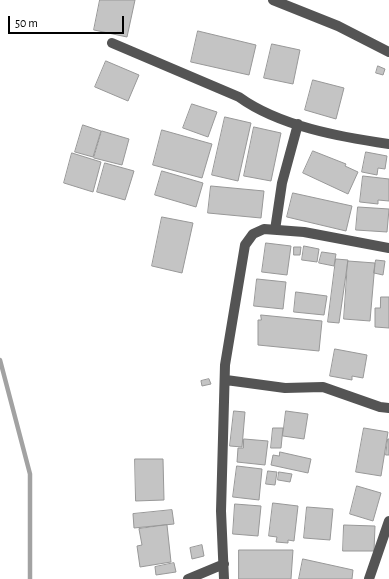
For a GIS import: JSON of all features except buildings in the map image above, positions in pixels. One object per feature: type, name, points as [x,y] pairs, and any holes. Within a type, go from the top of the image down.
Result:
[{"type":"street","points":[[273,0],[338,26],[389,52]]},
{"type":"street","points":[[112,43],[239,97],[252,107],[270,114],[349,139],[389,144]]},
{"type":"street","points":[[275,230],[282,183],[298,124]]},
{"type":"street","points":[[224,579],[221,510],[226,357],[245,245],[253,234],[264,229],[304,232],[389,248]]},
{"type":"street","points":[[226,380],[285,388],[323,388],[380,407],[389,408]]},
{"type":"street","points":[[369,579],[389,521]]},
{"type":"street","points":[[188,579],[224,564]]},
{"type":"waterway","points":[[0,360],[30,474],[30,579]]}]
